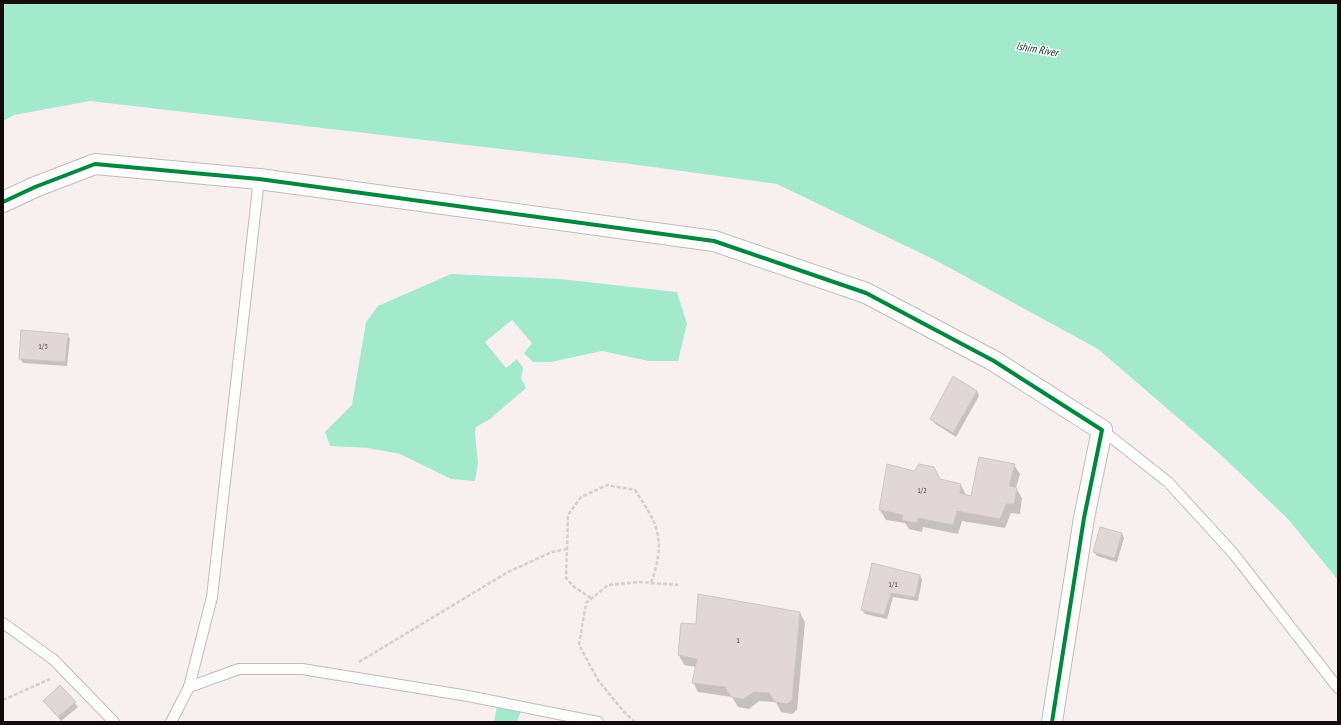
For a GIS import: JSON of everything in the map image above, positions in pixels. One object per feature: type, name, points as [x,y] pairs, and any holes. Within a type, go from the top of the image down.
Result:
[{"type":"street","points":[[3,202],[35,187],[95,164],[259,178],[714,241],[866,293],[994,360],[1102,430],[1084,518],[1052,722]]},
{"type":"lane","points":[[171,722],[189,687],[212,597],[259,178]]},
{"type":"lane","points":[[1102,430],[1168,482],[1233,553],[1338,688]]},
{"type":"lane","points":[[3,623],[54,660],[114,722]]},
{"type":"lane","points":[[189,687],[239,669],[302,669],[468,696],[598,722]]},
{"type":"path","points":[[591,598],[573,586],[566,578],[568,515],[581,497],[607,485],[634,490],[649,510],[659,532],[658,562],[651,583]]},
{"type":"path","points":[[343,675],[369,655],[508,572],[552,552],[567,549]]},
{"type":"path","points":[[635,722],[624,712],[598,680],[579,644],[586,603],[608,585],[640,582],[678,585]]},
{"type":"path","points":[[3,700],[65,672]]},
{"type":"water","name":"Ishim River","points":[[3,3],[1338,3],[1338,580],[1288,519],[1220,454],[1098,349],[937,261],[777,184],[631,164],[90,101],[14,115],[3,121]]},
{"type":"water","points":[[451,274],[560,279],[677,292],[687,324],[678,361],[649,361],[602,351],[551,362],[533,362],[524,353],[532,343],[512,320],[485,342],[506,368],[517,359],[523,368],[521,378],[526,388],[490,419],[476,427],[475,433],[478,463],[475,481],[451,479],[400,454],[368,448],[330,446],[325,432],[352,405],[366,322],[378,306]]},
{"type":"water","points":[[497,705],[521,711],[517,722],[494,722]]},
{"type":"building","points":[[21,330],[68,334],[65,362],[19,359]]},
{"type":"building","points":[[953,376],[977,391],[953,433],[930,419]]},
{"type":"building","points":[[979,457],[1015,464],[1009,486],[1017,488],[1014,504],[1006,504],[1000,519],[957,511],[953,525],[918,518],[917,523],[902,520],[903,515],[879,510],[887,464],[914,471],[919,464],[934,467],[940,479],[961,484],[960,493],[971,496]]},
{"type":"building","points":[[1100,527],[1122,533],[1115,558],[1093,552]]},
{"type":"building","points":[[872,563],[920,575],[915,597],[891,593],[884,615],[861,610]]},
{"type":"building","points":[[698,594],[800,612],[792,700],[787,704],[775,702],[769,693],[754,692],[743,699],[731,697],[725,687],[692,683],[697,659],[678,655],[681,623],[696,624]]},
{"type":"building","points":[[60,685],[76,702],[58,717],[43,701]]},
{"type":"cycle path","points":[[3,202],[35,187],[95,164],[259,179],[714,241],[866,293],[994,361],[1102,430],[1084,518],[1052,722]]}]
